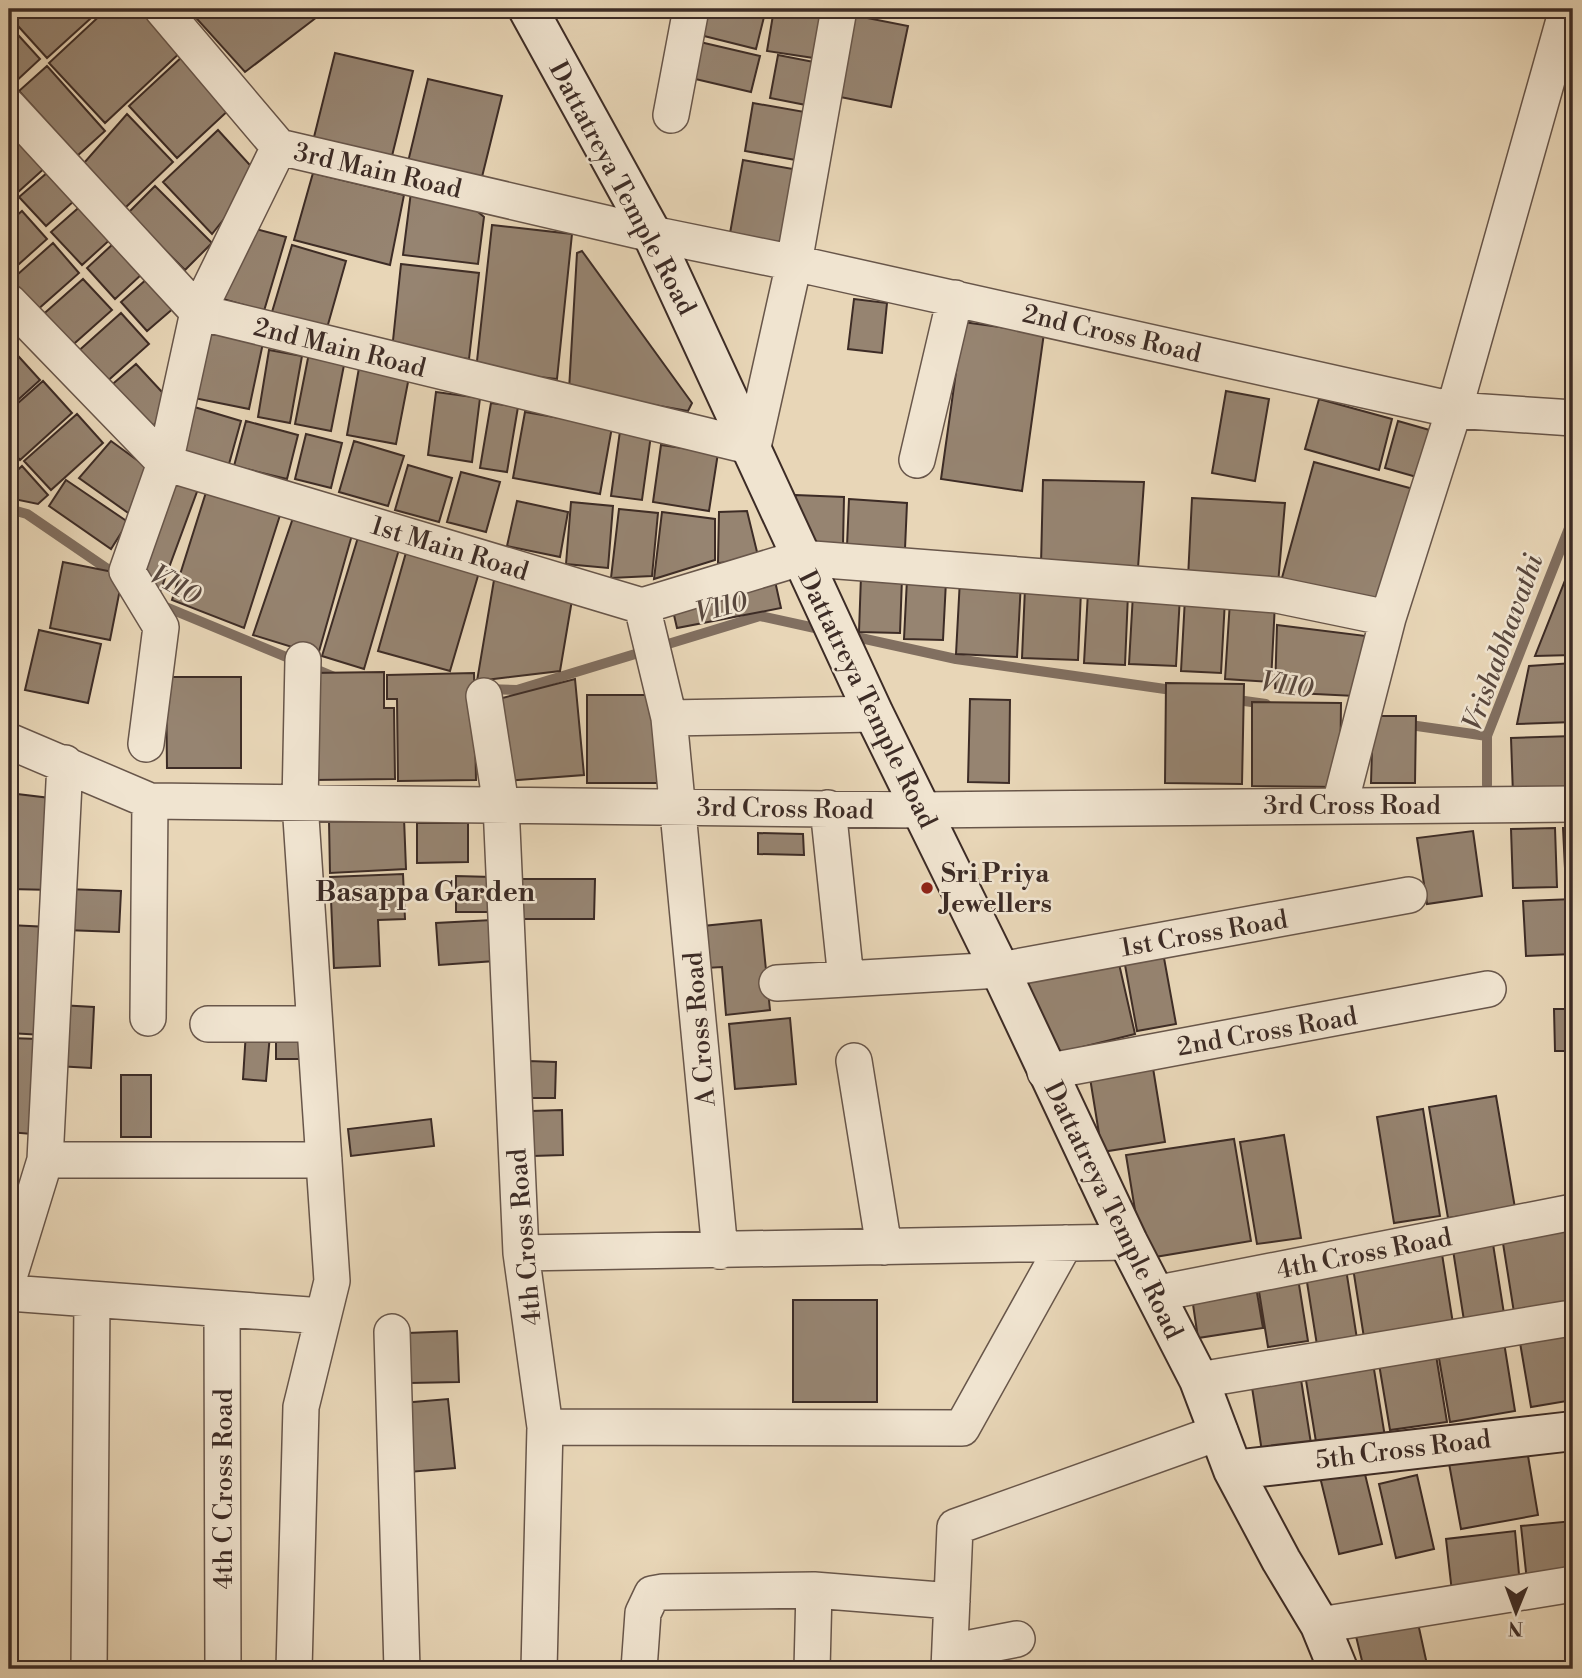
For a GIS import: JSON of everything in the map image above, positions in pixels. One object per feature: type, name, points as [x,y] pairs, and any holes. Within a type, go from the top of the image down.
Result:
[{"type":"street","name":"3rd Main Road","points":[[162,9],[279,147],[652,234]]},
{"type":"street","name":"Dattatreya Temple Road","points":[[528,9],[652,234],[753,447],[800,558],[874,714],[1000,970],[1045,1072],[1199,1380],[1233,1469],[1281,1560],[1320,1625],[1338,1669]]},
{"type":"street","points":[[671,115],[691,9]]},
{"type":"street","points":[[753,447],[794,262],[839,9]]},
{"type":"street","points":[[1340,804],[1388,618],[1454,410],[1569,12]]},
{"type":"street","points":[[9,107],[198,312]]},
{"type":"street","points":[[146,744],[161,627],[127,571],[165,463],[198,312],[279,147]]},
{"type":"street","name":"2nd Cross Road","points":[[652,234],[794,262],[1454,410],[1573,418]]},
{"type":"street","points":[[917,460],[955,298]]},
{"type":"street","name":"1st Main Road","points":[[9,302],[165,463],[642,606]]},
{"type":"street","name":"2nd Main Road","points":[[198,312],[753,447]]},
{"type":"street","points":[[874,714],[669,718],[642,606],[800,558],[1277,594],[1388,618]]},
{"type":"street","points":[[294,1669],[301,1407],[332,1281],[300,803],[303,660]]},
{"type":"street","name":"4th Cross Road","points":[[484,696],[500,805],[521,1253],[545,1427],[539,1669]]},
{"type":"street","name":"A Cross Road","points":[[669,718],[720,1251]]},
{"type":"street","name":"3rd Cross Road","points":[[9,741],[150,801],[920,810],[1340,804],[1573,804]]},
{"type":"street","points":[[9,1277],[45,1160],[65,763]]},
{"type":"street","points":[[148,1018],[150,801]]},
{"type":"street","points":[[828,808],[846,979]]},
{"type":"street","name":"1st Cross Road","points":[[777,983],[1000,970],[1409,895]]},
{"type":"street","name":"2nd Cross Road","points":[[1045,1072],[1488,989]]},
{"type":"street","points":[[208,1024],[314,1024]]},
{"type":"street","points":[[854,1061],[884,1247]]},
{"type":"street","points":[[45,1160],[324,1160]]},
{"type":"street","name":"4th Cross Road","points":[[1154,1294],[1573,1212]]},
{"type":"street","points":[[521,1253],[1128,1242]]},
{"type":"street","points":[[545,1427],[962,1428],[1065,1243]]},
{"type":"street","points":[[9,1293],[323,1316]]},
{"type":"street","points":[[89,1669],[92,1299]]},
{"type":"street","name":"4th C Cross Road","points":[[222,1309],[223,1669]]},
{"type":"street","points":[[1199,1380],[1565,1319]]},
{"type":"street","points":[[392,1332],[402,1669]]},
{"type":"street","name":"5th Cross Road","points":[[1233,1469],[1573,1431]]},
{"type":"street","points":[[1017,1639],[949,1661],[955,1527],[1220,1432]]},
{"type":"street","points":[[1320,1625],[1573,1584]]},
{"type":"street","points":[[639,1669],[643,1613],[652,1594],[814,1590],[952,1601]]},
{"type":"street","points":[[812,1669],[814,1590]]},
{"type":"building","points":[[9,9],[101,9],[47,58],[9,16]]},
{"type":"building","points":[[107,9],[146,9],[184,49],[105,123],[49,63]]},
{"type":"building","points":[[188,9],[316,9],[321,14],[245,72]]},
{"type":"building","points":[[706,9],[766,9],[756,49],[700,35]]},
{"type":"building","points":[[774,9],[834,15],[827,60],[767,51]]},
{"type":"building","points":[[847,14],[908,26],[891,107],[830,95]]},
{"type":"building","points":[[9,25],[40,59],[12,85],[9,81]]},
{"type":"building","points":[[700,42],[760,56],[751,92],[691,78]]},
{"type":"building","points":[[335,53],[413,71],[390,164],[312,145]]},
{"type":"building","points":[[184,55],[232,107],[177,158],[129,106]]},
{"type":"building","points":[[778,55],[819,63],[811,106],[770,98]]},
{"type":"building","points":[[47,66],[105,131],[77,156],[19,91]]},
{"type":"building","points":[[428,79],[502,96],[480,185],[407,166]]},
{"type":"building","points":[[753,103],[816,114],[807,162],[745,151]]},
{"type":"building","points":[[127,114],[173,162],[125,208],[84,163]]},
{"type":"building","points":[[218,130],[259,175],[212,234],[163,182]]},
{"type":"building","points":[[24,140],[47,166],[17,193],[9,183],[9,154]]},
{"type":"building","points":[[743,160],[804,171],[789,250],[729,239]]},
{"type":"building","points":[[48,172],[74,201],[46,226],[19,197]]},
{"type":"building","points":[[313,173],[404,195],[390,265],[294,240]]},
{"type":"building","points":[[412,184],[457,194],[484,217],[478,264],[403,255]]},
{"type":"building","points":[[155,186],[212,243],[185,270],[128,213]]},
{"type":"building","points":[[84,203],[114,236],[82,265],[51,232]]},
{"type":"building","points":[[22,211],[47,239],[9,273],[9,222]]},
{"type":"building","points":[[492,225],[572,234],[557,379],[476,370]]},
{"type":"building","points":[[245,226],[286,237],[264,311],[223,299]]},
{"type":"building","points":[[53,243],[79,273],[36,311],[9,282]]},
{"type":"building","points":[[114,243],[142,274],[115,299],[87,268]]},
{"type":"building","points":[[292,245],[346,261],[327,328],[272,312]]},
{"type":"building","points":[[582,251],[692,403],[688,411],[569,390],[577,253]]},
{"type":"building","points":[[401,264],[479,273],[469,359],[392,350]]},
{"type":"building","points":[[148,278],[175,307],[147,331],[121,302]]},
{"type":"building","points":[[83,279],[112,310],[67,350],[39,318]]},
{"type":"building","points":[[854,299],[887,303],[882,353],[848,349]]},
{"type":"building","points":[[121,313],[149,344],[103,385],[75,354]]},
{"type":"building","points":[[963,322],[1044,333],[1022,491],[941,479]]},
{"type":"building","points":[[203,330],[263,343],[249,409],[189,397]]},
{"type":"building","points":[[9,348],[40,380],[9,408]]},
{"type":"building","points":[[269,350],[302,356],[290,423],[258,417]]},
{"type":"building","points":[[309,353],[345,360],[331,431],[295,424]]},
{"type":"building","points":[[136,364],[175,406],[147,431],[108,388]]},
{"type":"building","points":[[359,368],[409,377],[396,444],[347,435]]},
{"type":"building","points":[[43,381],[72,413],[20,460],[9,448],[9,411]]},
{"type":"building","points":[[1226,391],[1269,399],[1255,481],[1212,473]]},
{"type":"building","points":[[436,392],[480,398],[472,462],[428,455]]},
{"type":"building","points":[[1319,399],[1392,419],[1379,470],[1305,449]]},
{"type":"building","points":[[491,403],[518,407],[507,472],[480,468]]},
{"type":"building","points":[[191,406],[241,421],[229,464],[178,450]]},
{"type":"building","points":[[525,412],[612,427],[600,494],[513,478]]},
{"type":"building","points":[[77,414],[103,443],[51,490],[24,461]]},
{"type":"building","points":[[246,421],[298,435],[287,479],[234,466]]},
{"type":"building","points":[[1398,421],[1433,431],[1420,478],[1385,468]]},
{"type":"building","points":[[620,431],[651,435],[642,500],[611,496]]},
{"type":"building","points":[[306,434],[342,443],[331,488],[295,479]]},
{"type":"building","points":[[111,441],[152,471],[131,515],[79,478]]},
{"type":"building","points":[[354,441],[404,456],[388,506],[339,492]]},
{"type":"building","points":[[661,445],[718,453],[709,511],[653,502]]},
{"type":"building","points":[[1314,462],[1417,490],[1383,613],[1280,585]]},
{"type":"building","points":[[408,465],[452,478],[439,522],[395,510]]},
{"type":"building","points":[[22,466],[48,495],[38,504],[9,498],[9,478]]},
{"type":"building","points":[[461,472],[500,482],[486,532],[447,522]]},
{"type":"building","points":[[66,480],[128,522],[111,549],[49,506]]},
{"type":"building","points":[[1043,480],[1144,482],[1138,568],[1041,565]]},
{"type":"building","points":[[176,481],[198,489],[160,592],[139,584]]},
{"type":"building","points":[[208,486],[282,509],[244,628],[172,600]]},
{"type":"building","points":[[795,495],[844,497],[843,545],[804,542]]},
{"type":"building","points":[[1192,498],[1285,503],[1278,584],[1188,578]]},
{"type":"building","points":[[849,499],[907,503],[905,549],[847,546]]},
{"type":"building","points":[[517,501],[568,512],[560,557],[507,546]]},
{"type":"building","points":[[571,502],[613,506],[608,568],[566,564]]},
{"type":"building","points":[[619,509],[658,513],[652,576],[611,578]]},
{"type":"building","points":[[747,511],[759,560],[718,563],[719,512]]},
{"type":"building","points":[[662,512],[715,519],[715,560],[654,579]]},
{"type":"building","points":[[294,515],[352,535],[318,655],[253,635]]},
{"type":"building","points":[[359,534],[400,546],[364,669],[322,656]]},
{"type":"building","points":[[407,549],[480,569],[450,671],[378,651]]},
{"type":"building","points":[[63,562],[123,574],[110,640],[50,628]]},
{"type":"building","points":[[1568,573],[1573,574],[1573,655],[1535,656]]},
{"type":"building","points":[[861,576],[902,578],[900,633],[859,632]]},
{"type":"building","points":[[907,579],[946,581],[943,640],[904,639]]},
{"type":"building","points":[[960,579],[1021,582],[1017,657],[956,654]]},
{"type":"building","points":[[494,580],[573,594],[560,671],[477,681]]},
{"type":"building","points":[[775,581],[781,608],[677,628],[671,602]]},
{"type":"building","points":[[1025,588],[1081,591],[1078,660],[1022,658]]},
{"type":"building","points":[[1088,592],[1128,594],[1125,665],[1084,663]]},
{"type":"building","points":[[1133,594],[1180,596],[1176,666],[1129,664]]},
{"type":"building","points":[[1185,598],[1225,600],[1221,673],[1181,671]]},
{"type":"building","points":[[1230,601],[1275,603],[1271,682],[1225,679]]},
{"type":"building","points":[[1277,625],[1366,636],[1355,696],[1275,692]]},
{"type":"building","points":[[39,630],[101,644],[88,703],[25,690]]},
{"type":"building","points":[[1573,663],[1573,722],[1517,724],[1529,666]]},
{"type":"building","points":[[384,672],[384,708],[394,708],[395,779],[313,780],[311,673]]},
{"type":"building","points":[[474,673],[476,780],[398,781],[397,699],[387,699],[387,675]]},
{"type":"building","points":[[166,677],[241,677],[241,768],[167,768]]},
{"type":"building","points":[[575,679],[584,775],[504,781],[495,700]]},
{"type":"building","points":[[1166,683],[1244,684],[1242,784],[1165,783]]},
{"type":"building","points":[[587,695],[661,695],[662,783],[587,783]]},
{"type":"building","points":[[970,699],[1010,700],[1009,783],[968,782]]},
{"type":"building","points":[[1252,702],[1341,703],[1340,787],[1252,786]]},
{"type":"building","points":[[1373,716],[1416,716],[1415,783],[1371,783]]},
{"type":"building","points":[[1573,736],[1573,792],[1513,795],[1511,738]]},
{"type":"building","points":[[9,793],[58,799],[54,890],[9,889]]},
{"type":"building","points":[[404,818],[406,869],[330,873],[329,821]]},
{"type":"building","points":[[417,823],[468,823],[468,862],[417,863]]},
{"type":"building","points":[[1555,828],[1557,887],[1513,888],[1511,829]]},
{"type":"building","points":[[1563,828],[1573,828],[1573,888],[1566,888]]},
{"type":"building","points":[[1473,831],[1482,896],[1427,904],[1417,838]]},
{"type":"building","points":[[758,833],[803,834],[804,855],[758,854]]},
{"type":"building","points":[[403,874],[405,919],[378,920],[380,966],[334,968],[330,877]]},
{"type":"building","points":[[456,876],[492,877],[491,912],[456,912]]},
{"type":"building","points":[[520,879],[595,879],[594,919],[519,919]]},
{"type":"building","points":[[66,889],[121,891],[119,932],[65,930]]},
{"type":"building","points":[[1573,899],[1573,954],[1526,956],[1523,901]]},
{"type":"building","points":[[492,920],[495,961],[439,965],[436,923]]},
{"type":"building","points":[[761,920],[770,1010],[726,1015],[722,967],[706,968],[703,926]]},
{"type":"building","points":[[9,925],[49,927],[43,1035],[9,1033]]},
{"type":"building","points":[[1162,947],[1176,1024],[1137,1031],[1123,954]]},
{"type":"building","points":[[1117,955],[1135,1034],[1054,1054],[1017,978]]},
{"type":"building","points":[[59,1005],[94,1007],[91,1068],[56,1066]]},
{"type":"building","points":[[1554,1009],[1573,1009],[1573,1051],[1555,1051]]},
{"type":"building","points":[[790,1018],[796,1084],[735,1089],[729,1024]]},
{"type":"building","points":[[246,1031],[270,1034],[266,1081],[243,1079]]},
{"type":"building","points":[[276,1034],[305,1034],[305,1059],[276,1059]]},
{"type":"building","points":[[9,1038],[38,1039],[32,1134],[9,1132]]},
{"type":"building","points":[[1566,1059],[1573,1059],[1573,1090],[1568,1090]]},
{"type":"building","points":[[528,1061],[556,1062],[555,1098],[527,1098]]},
{"type":"building","points":[[1153,1068],[1165,1142],[1102,1152],[1090,1078]]},
{"type":"building","points":[[121,1075],[151,1075],[151,1137],[121,1137]]},
{"type":"building","points":[[1496,1096],[1515,1208],[1448,1218],[1429,1107]]},
{"type":"building","points":[[1423,1109],[1440,1216],[1394,1223],[1377,1117]]},
{"type":"building","points":[[562,1110],[563,1155],[533,1156],[531,1111]]},
{"type":"building","points":[[431,1119],[434,1146],[351,1156],[348,1129]]},
{"type":"building","points":[[1284,1135],[1301,1238],[1257,1244],[1240,1142]]},
{"type":"building","points":[[1234,1139],[1251,1241],[1143,1259],[1126,1155]]},
{"type":"building","points":[[1572,1226],[1573,1316],[1516,1325],[1502,1237]]},
{"type":"building","points":[[1493,1244],[1505,1320],[1465,1327],[1453,1250]]},
{"type":"building","points":[[1442,1254],[1454,1330],[1365,1344],[1353,1268]]},
{"type":"building","points":[[1346,1269],[1357,1339],[1317,1345],[1306,1276]]},
{"type":"building","points":[[1297,1272],[1308,1341],[1268,1347],[1257,1279]]},
{"type":"building","points":[[1255,1281],[1263,1328],[1198,1338],[1191,1291]]},
{"type":"building","points":[[793,1300],[877,1300],[877,1402],[793,1402]]},
{"type":"building","points":[[1573,1323],[1573,1400],[1531,1407],[1518,1331]]},
{"type":"building","points":[[1502,1330],[1515,1411],[1450,1422],[1436,1341]]},
{"type":"building","points":[[457,1331],[459,1382],[410,1383],[408,1333]]},
{"type":"building","points":[[1434,1343],[1447,1422],[1390,1430],[1377,1352]]},
{"type":"building","points":[[1372,1357],[1385,1437],[1317,1448],[1304,1368]]},
{"type":"building","points":[[1300,1373],[1312,1450],[1263,1458],[1251,1381]]},
{"type":"building","points":[[448,1399],[455,1468],[409,1472],[402,1403]]},
{"type":"building","points":[[1526,1444],[1538,1515],[1461,1529],[1448,1458]]},
{"type":"building","points":[[1363,1466],[1382,1544],[1339,1554],[1320,1477]]},
{"type":"building","points":[[1417,1475],[1434,1549],[1396,1558],[1379,1484]]},
{"type":"building","points":[[1573,1521],[1573,1574],[1527,1581],[1521,1526]]},
{"type":"building","points":[[1515,1531],[1520,1585],[1452,1592],[1446,1539]]},
{"type":"building","points":[[1416,1614],[1428,1669],[1364,1669],[1354,1628]]},
{"type":"waterway","name":"V110","points":[[9,509],[27,514],[122,579]]},
{"type":"waterway","name":"Vrishabhavathi","points":[[1487,785],[1487,736],[1573,518]]},
{"type":"waterway","name":"V110","points":[[161,605],[337,678]]},
{"type":"waterway","name":"V110","points":[[485,689],[517,690],[760,616],[824,630]]},
{"type":"waterway","name":"V110","points":[[847,635],[956,659],[1179,691]]},
{"type":"waterway","name":"V110","points":[[1230,699],[1266,704]]},
{"type":"waterway","name":"V110","points":[[1403,724],[1487,736]]},
{"type":"place","name":"Sri Priya Jewellers","points":[[927,888]]},
{"type":"district","name":"Basappa Garden","points":[[425,891]]}]
